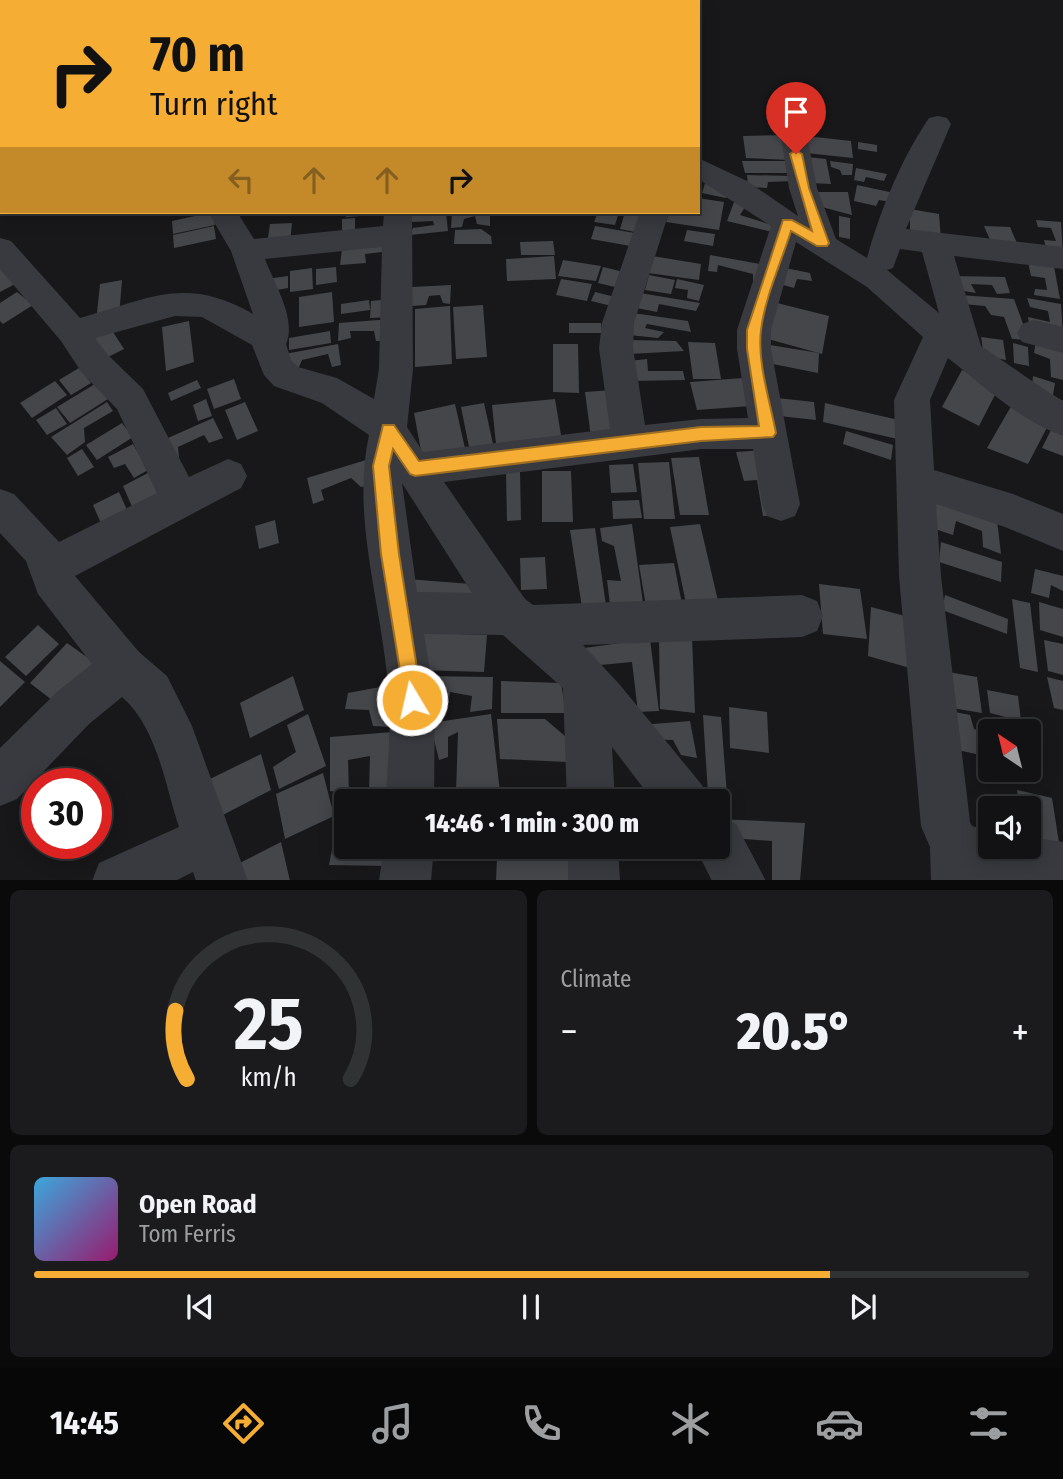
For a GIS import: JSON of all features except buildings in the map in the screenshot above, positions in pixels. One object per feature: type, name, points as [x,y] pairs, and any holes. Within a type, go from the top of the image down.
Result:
[{"type":"street","points":[[878,279],[887,237],[938,124]]},
{"type":"street","points":[[793,131],[803,188],[822,243]]},
{"type":"street","points":[[700,168],[737,188],[787,223],[878,279],[954,343],[1063,421]]},
{"type":"street","points":[[223,214],[246,250],[272,321],[274,331],[270,342],[274,361],[284,376],[312,384],[355,402],[388,430],[519,620],[585,681],[674,789]]},
{"type":"street","points":[[630,444],[616,348],[618,323],[653,214]]},
{"type":"street","points":[[246,250],[398,223],[396,369],[381,466],[412,700],[410,789]]},
{"type":"street","points":[[781,504],[754,349],[754,330],[787,223]]},
{"type":"street","points":[[887,237],[1063,258]]},
{"type":"street","points":[[935,244],[954,343],[912,400],[920,576],[946,826],[956,863],[983,855],[1063,867]]},
{"type":"street","points":[[0,249],[73,332],[94,363],[131,399],[180,499]]},
{"type":"street","points":[[73,332],[191,301],[206,303],[270,342]]},
{"type":"street","points":[[415,469],[701,434],[768,433]]},
{"type":"street","points":[[52,570],[61,562],[228,476]]},
{"type":"street","points":[[914,480],[1013,512],[1063,533]]},
{"type":"street","points":[[0,506],[40,548],[52,570],[53,580],[123,668],[151,692],[169,726],[216,860],[117,880]]},
{"type":"street","points":[[399,613],[519,620],[802,616]]},
{"type":"street","points":[[6,766],[123,668]]},
{"type":"street","points":[[585,681],[590,789]]},
{"type":"street","points":[[405,880],[408,859]]},
{"type":"street","points":[[593,859],[594,880]]},
{"type":"street","points":[[728,859],[741,880]]},
{"type":"route","points":[[412,700],[390,554],[381,466],[388,430],[415,469],[701,434],[768,433],[754,349],[754,330],[787,223],[822,243],[803,188],[796,154]]}]
